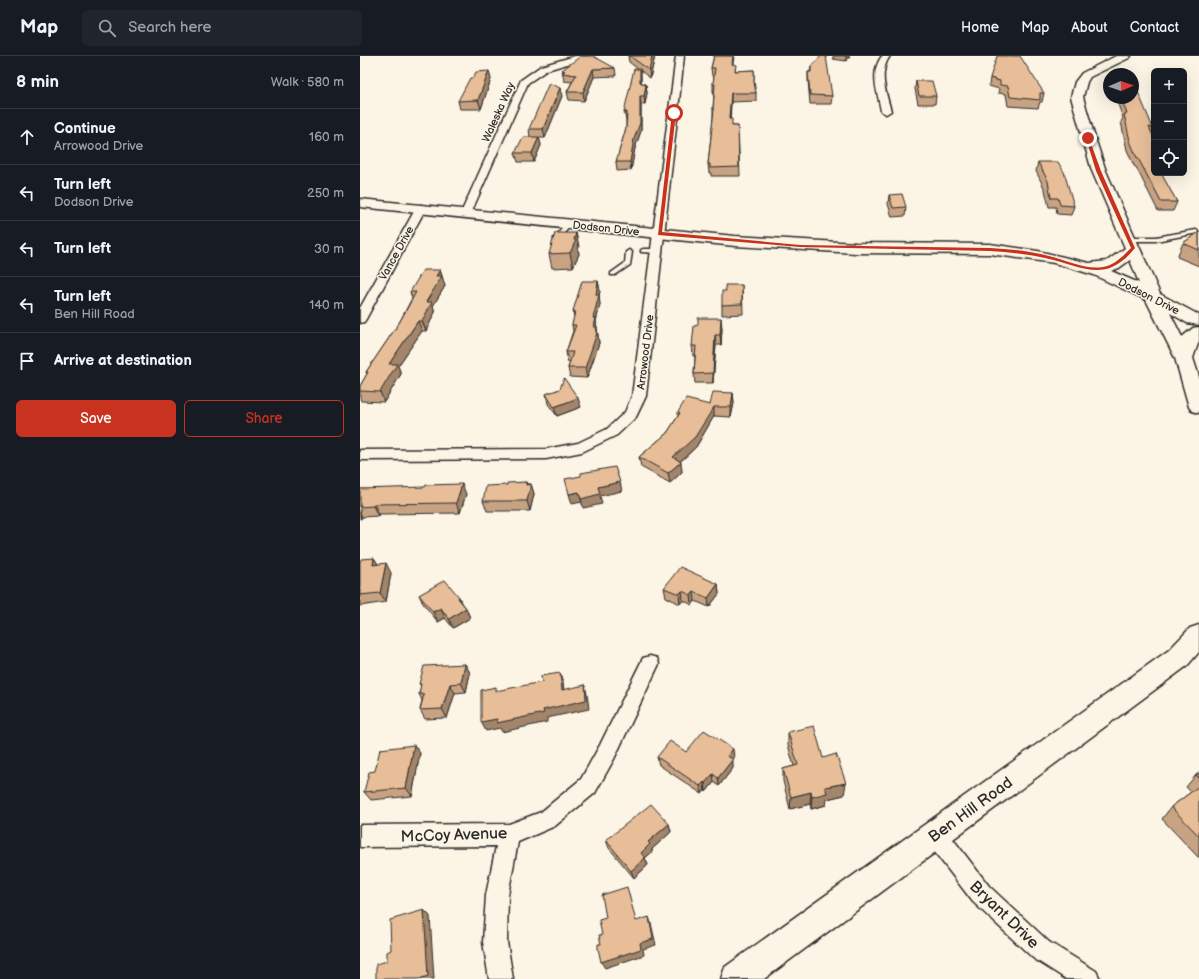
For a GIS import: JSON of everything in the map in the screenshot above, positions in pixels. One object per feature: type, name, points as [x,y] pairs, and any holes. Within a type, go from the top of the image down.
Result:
[{"type":"street","name":"Waleska Way","points":[[466,213],[524,82],[532,74],[542,69],[584,56]]},
{"type":"street","name":"Arrowood Drive","points":[[360,456],[546,454],[582,447],[612,432],[631,414],[640,396],[680,56]]},
{"type":"street","points":[[886,56],[881,61],[878,72],[886,111]]},
{"type":"street","points":[[1125,56],[1086,75],[1081,82],[1077,97],[1098,171],[1131,243],[1153,297],[1184,358],[1199,407]]},
{"type":"street","name":"Dodson Drive","points":[[360,203],[421,208],[660,234],[800,246],[1011,251],[1047,257],[1114,278],[1193,319],[1199,320]]},
{"type":"street","name":"Vance Drive","points":[[360,319],[421,208]]},
{"type":"street","points":[[1085,268],[1104,268],[1121,261],[1131,243]]},
{"type":"street","points":[[1184,358],[1189,340],[1199,332]]},
{"type":"street","name":"Ben Hill Road","points":[[737,979],[1196,644]]},
{"type":"street","name":"McCoy Avenue","points":[[360,836],[509,835],[548,819],[588,786],[607,752],[650,664]]},
{"type":"street","name":"Bryant Drive","points":[[935,834],[981,894],[1042,950],[1088,979]]},
{"type":"street","points":[[501,979],[495,942],[497,894],[509,835]]},
{"type":"lane","points":[[556,239],[569,224]]},
{"type":"lane","points":[[1131,243],[1196,232]]},
{"type":"lane","points":[[643,252],[658,251]]},
{"type":"lane","points":[[613,274],[628,264],[629,252]]},
{"type":"building","points":[[581,56],[593,56],[615,68],[593,69],[583,92],[567,92],[576,75],[562,73],[565,71],[562,70]]},
{"type":"building","points":[[630,56],[652,56],[649,70]]},
{"type":"building","points":[[714,56],[733,56],[732,64],[736,65],[735,71],[754,70],[756,93],[731,93],[729,119],[732,119],[732,126],[738,126],[739,167],[710,168],[710,164],[708,164],[714,109],[715,84],[713,84],[715,68],[711,68]]},
{"type":"building","points":[[821,56],[826,56],[832,96],[810,95],[808,72],[811,72],[811,67]]},
{"type":"building","points":[[997,56],[1020,56],[1044,93],[1040,93],[1040,100],[1010,97],[1008,86],[1000,85],[1000,81],[990,78]]},
{"type":"building","points":[[634,69],[640,69],[640,82],[646,85],[644,96],[640,96],[640,123],[634,139],[630,162],[616,162],[626,128],[627,112],[624,112]]},
{"type":"building","points":[[489,71],[478,100],[458,101],[470,78],[473,78],[476,72]]},
{"type":"building","points":[[916,81],[932,81],[936,96],[919,96]]},
{"type":"building","points":[[549,83],[560,88],[543,129],[529,129]]},
{"type":"building","points":[[1139,94],[1151,123],[1151,128],[1149,127],[1151,131],[1151,176],[1163,176],[1177,202],[1161,202],[1137,158],[1130,141],[1124,114],[1127,114],[1123,104],[1139,104]]},
{"type":"building","points":[[523,137],[539,137],[532,153],[515,153]]},
{"type":"building","points":[[1038,162],[1058,162],[1064,172],[1074,206],[1060,205],[1058,198],[1051,198],[1048,181]]},
{"type":"building","points":[[902,194],[906,207],[893,208],[889,195]]},
{"type":"building","points":[[1199,232],[1199,250],[1183,243]]},
{"type":"building","points":[[555,233],[576,233],[574,240],[576,240],[570,253],[549,254]]},
{"type":"building","points":[[423,270],[440,270],[436,276],[442,276],[426,302],[432,302],[422,321],[418,321],[389,364],[397,364],[380,392],[360,391],[360,386],[368,372],[366,372],[399,323],[416,292],[410,292]]},
{"type":"building","points":[[582,281],[598,281],[596,295],[599,295],[593,318],[596,318],[594,327],[597,327],[597,333],[585,368],[568,368],[573,352],[566,352],[576,325],[572,325],[575,311],[573,311]]},
{"type":"building","points":[[725,285],[742,285],[742,304],[722,305],[722,291],[726,291]]},
{"type":"building","points":[[698,318],[721,318],[720,335],[715,335],[713,373],[694,374],[696,346],[692,346],[694,326],[698,325]]},
{"type":"building","points":[[564,378],[578,398],[554,407],[546,394],[560,389]]},
{"type":"building","points":[[713,392],[733,393],[731,407],[714,407],[695,437],[673,457],[681,462],[668,473],[639,457],[667,433],[680,413],[678,412],[686,399],[710,405]]},
{"type":"building","points":[[615,467],[620,482],[598,487],[600,494],[581,499],[579,492],[569,494],[565,479],[581,476],[581,473]]},
{"type":"building","points":[[526,482],[526,485],[531,484],[527,501],[483,501],[486,486]]},
{"type":"building","points":[[462,484],[456,503],[374,504],[373,506],[360,507],[360,489]]},
{"type":"building","points":[[374,558],[373,565],[386,563],[380,593],[360,595],[361,559]]},
{"type":"building","points":[[680,567],[718,584],[708,598],[694,592],[691,595],[682,591],[679,594],[664,588]]},
{"type":"building","points":[[445,580],[466,608],[449,619],[441,608],[433,612],[419,595]]},
{"type":"building","points":[[465,664],[461,683],[450,684],[442,709],[420,710],[424,694],[419,694],[421,684],[419,684],[424,666]]},
{"type":"building","points":[[560,673],[562,690],[585,685],[586,700],[543,710],[544,713],[497,723],[497,719],[481,722],[481,690],[496,687],[496,691],[542,682],[541,676]]},
{"type":"building","points":[[814,726],[823,758],[836,754],[846,783],[825,787],[827,793],[812,797],[811,792],[791,797],[783,769],[798,765],[788,732]]},
{"type":"building","points":[[704,730],[733,749],[727,756],[733,759],[718,778],[713,774],[700,786],[657,757],[670,741],[686,752]]},
{"type":"building","points":[[414,745],[406,788],[364,792],[369,772],[375,771],[380,749]]},
{"type":"building","points":[[1199,786],[1199,836],[1171,807]]},
{"type":"building","points":[[651,804],[669,824],[648,842],[650,844],[641,853],[645,858],[631,871],[606,840]]},
{"type":"building","points":[[627,887],[636,921],[649,917],[653,939],[640,943],[641,949],[601,962],[598,948],[598,944],[601,944],[599,935],[602,935],[599,920],[606,918],[602,895]]},
{"type":"building","points":[[424,910],[428,976],[419,979],[376,979],[376,964],[387,961],[387,952],[391,950],[390,920]]},
{"type":"route","points":[[674,113],[660,234],[800,246],[990,249],[1018,251],[1047,257],[1085,268],[1104,268],[1121,261],[1133,248],[1098,171],[1088,138]]}]
